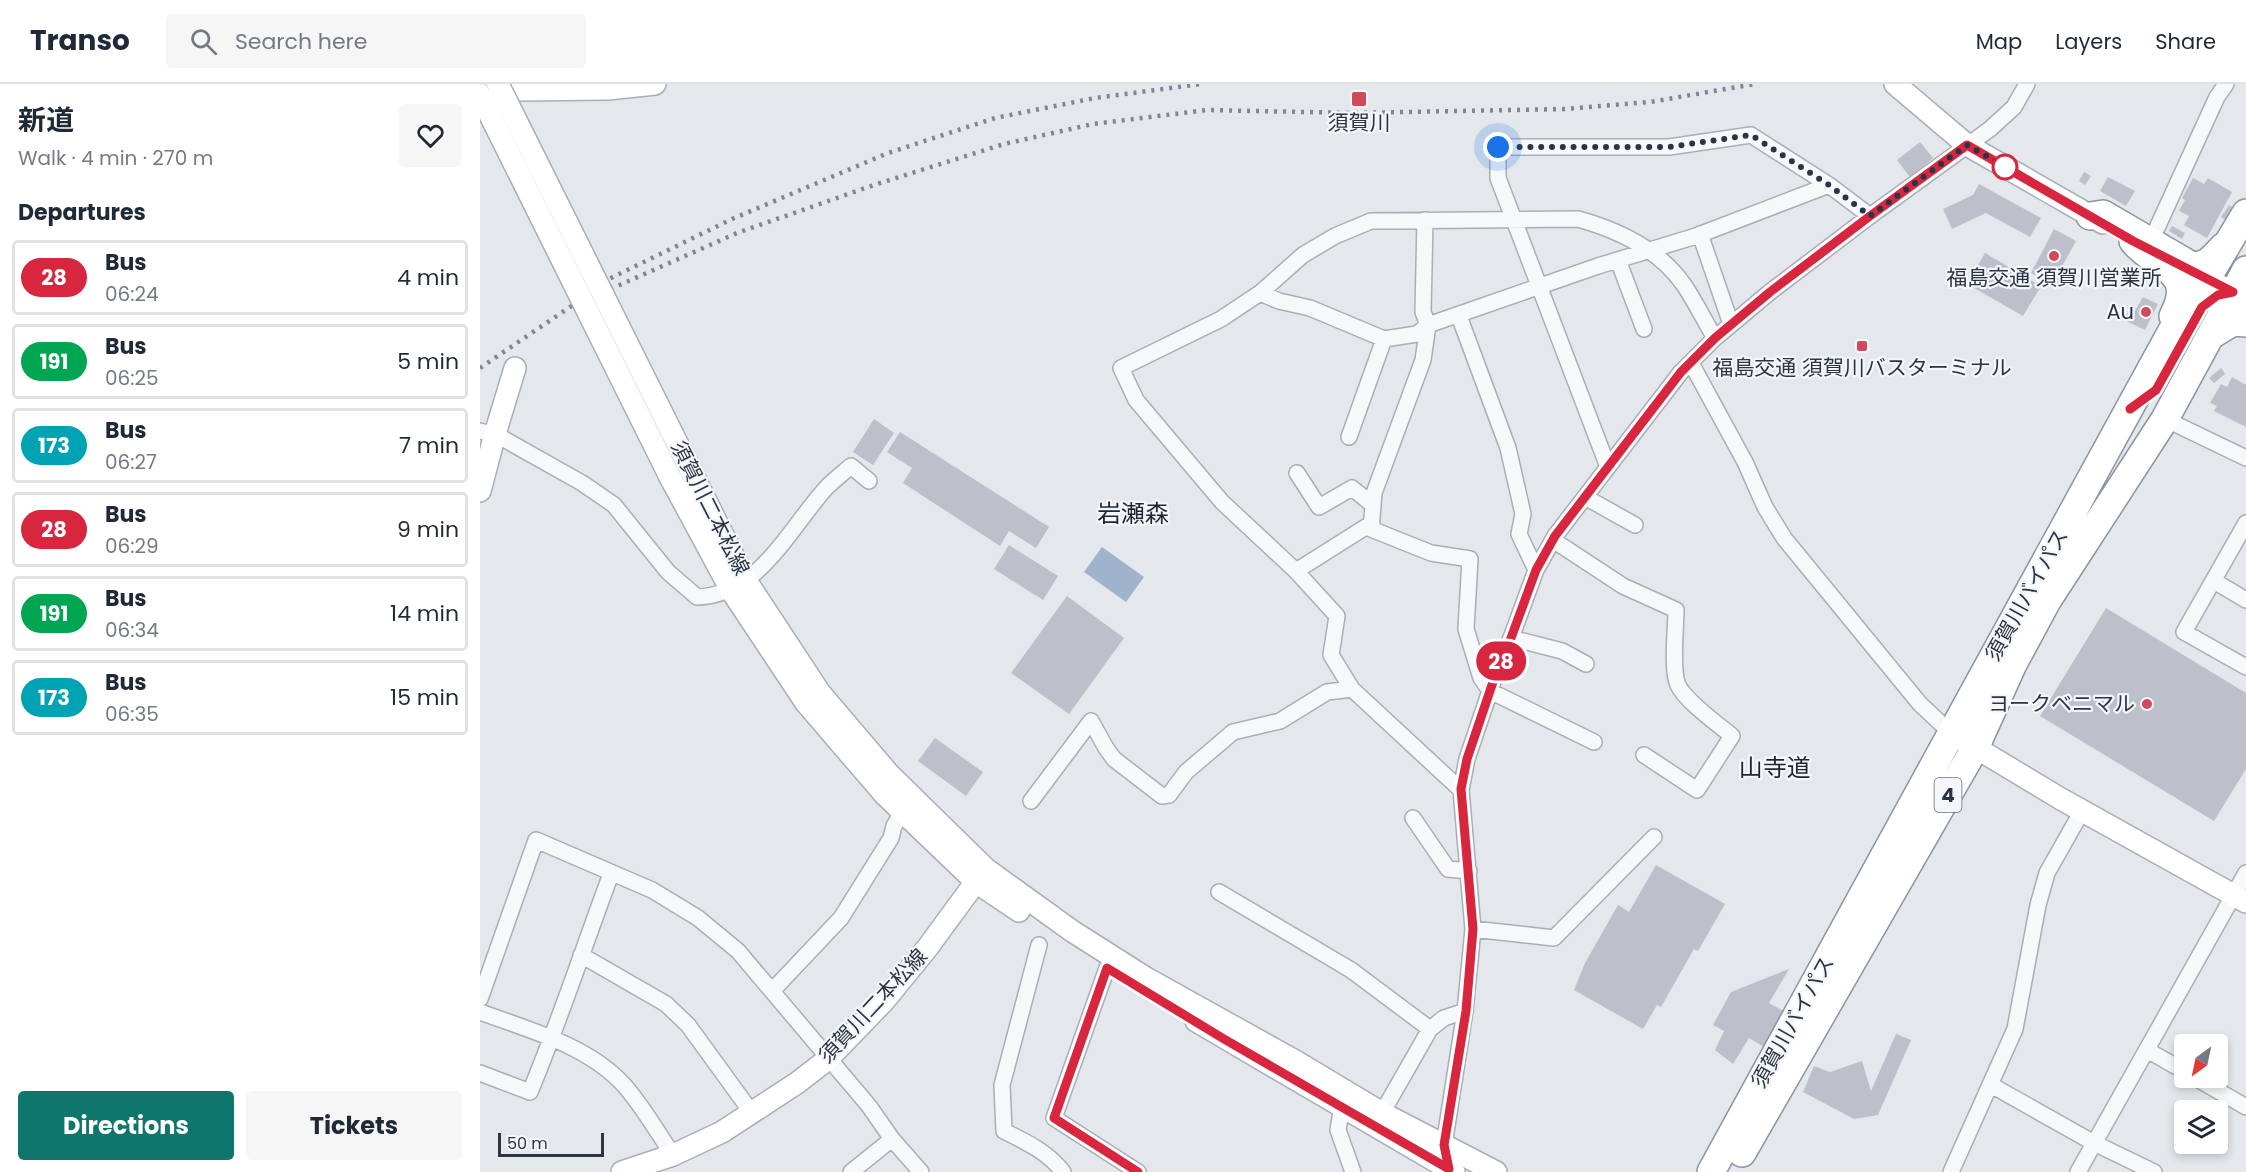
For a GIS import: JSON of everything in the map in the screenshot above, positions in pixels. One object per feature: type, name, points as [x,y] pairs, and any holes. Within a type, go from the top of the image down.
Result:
[{"type":"highway","name":"須賀川バイパス","points":[[1711,1172],[2191,296],[2237,241],[2246,213]]},
{"type":"highway","points":[[2090,216],[2103,214],[2142,241],[2192,266],[2202,266],[2237,241]]},
{"type":"highway","points":[[2135,399],[2153,352],[2180,303],[2181,292],[2172,273],[2138,247],[2142,241]]},
{"type":"highway","points":[[2135,399],[2156,390],[2202,307],[2218,295],[2243,290]]},
{"type":"highway","name":"須賀川バイパス","points":[[1731,1172],[1976,748],[2013,664],[2047,601],[2165,419],[2210,336],[2243,290]]},
{"type":"highway","points":[[2210,336],[2234,322],[2246,323]]},
{"type":"main road","points":[[517,87],[608,89],[655,84]]},
{"type":"main road","points":[[1895,84],[1967,145],[2090,216]]},
{"type":"main road","name":"須賀川二本松線","points":[[517,87],[689,467],[758,632],[806,703],[885,795],[902,812],[981,875]]},
{"type":"main road","name":"須賀川二本松線","points":[[480,95],[670,477],[738,585],[820,693],[889,774],[981,875]]},
{"type":"main road","points":[[2142,241],[2206,280],[2243,290]]},
{"type":"main road","points":[[480,491],[487,432],[515,368]]},
{"type":"main road","points":[[1951,733],[2082,811],[2240,898]]},
{"type":"main road","points":[[981,875],[1033,921],[1107,968],[1451,1171]]},
{"type":"main road","points":[[981,875],[1146,978],[1297,1062],[1382,1113],[1496,1172]]},
{"type":"main road","name":"須賀川二本松線","points":[[622,1172],[673,1155],[722,1132],[753,1113],[828,1059],[884,1001],[928,947],[981,875]]},
{"type":"main road","points":[[1444,1145],[1478,1172]]},
{"type":"street","points":[[1451,1171],[1444,1145],[1466,1011],[1473,929],[1461,789],[1467,759],[1490,691],[1536,570],[1553,540],[1681,372],[1715,338],[1870,216],[1990,129],[2014,108],[2027,84]]},
{"type":"street","points":[[2142,241],[2217,97],[2226,84]]},
{"type":"street","points":[[1608,467],[1498,178],[1498,147],[1669,147],[1751,135],[1829,185],[1870,216]]},
{"type":"street","points":[[1260,293],[1279,301],[1310,308],[1384,339],[1417,334],[1428,326],[1700,234],[1829,185]]},
{"type":"street","points":[[1461,789],[1352,689],[1331,655],[1337,616],[1296,571],[1222,502],[1136,400],[1121,368],[1221,319],[1260,293],[1303,255],[1335,236],[1371,222],[1578,219],[1607,227],[1648,250],[1683,284],[1715,338]]},
{"type":"street","points":[[1425,220],[1423,312],[1428,326],[1423,360],[1374,493],[1371,529],[1431,553],[1470,559],[1466,629],[1481,678],[1490,691],[1594,742]]},
{"type":"street","points":[[1700,234],[1731,324]]},
{"type":"street","points":[[1618,260],[1644,329]]},
{"type":"street","points":[[1459,316],[1508,448],[1523,514],[1519,534],[1536,570]]},
{"type":"street","points":[[1349,437],[1384,339]]},
{"type":"street","points":[[1691,363],[1744,462],[1765,507],[1784,538],[1920,705],[1951,733]]},
{"type":"street","points":[[2165,419],[2246,458]]},
{"type":"street","points":[[487,432],[582,483],[614,505],[668,572],[697,597],[713,597],[738,585],[773,557],[827,487],[851,466],[869,481]]},
{"type":"street","points":[[1297,473],[1320,507],[1352,488],[1373,505]]},
{"type":"street","points":[[1585,497],[1635,525]]},
{"type":"street","points":[[2246,523],[2184,632],[2246,667]]},
{"type":"street","points":[[1296,571],[1372,524]]},
{"type":"street","points":[[1553,540],[1623,586],[1676,610],[1675,668],[1678,685],[1692,702],[1732,736],[1697,790],[1644,755]]},
{"type":"street","points":[[2214,581],[2246,600]]},
{"type":"street","points":[[1511,638],[1562,651],[1586,664]]},
{"type":"street","points":[[1031,801],[1091,721],[1114,759],[1162,796],[1169,795],[1186,772],[1233,732],[1280,720],[1327,692],[1352,689]]},
{"type":"street","points":[[1952,1172],[2015,1029],[2038,905],[2047,873],[2082,811]]},
{"type":"street","points":[[772,991],[841,918],[891,838],[894,826],[902,812]]},
{"type":"street","points":[[1413,818],[1448,869],[1469,871]]},
{"type":"street","points":[[1473,929],[1554,938],[1654,837]]},
{"type":"street","points":[[480,999],[536,840],[652,890],[698,918],[738,951],[869,1106],[892,1139],[921,1172]]},
{"type":"street","points":[[2078,1172],[2147,1050],[2240,898],[2246,873]]},
{"type":"street","points":[[480,1074],[530,1092],[552,1038],[611,874]]},
{"type":"street","points":[[1219,891],[1351,970],[1430,1029]]},
{"type":"street","points":[[1039,945],[1002,1084],[1004,1131],[1035,1146],[1055,1162],[1063,1172]]},
{"type":"street","points":[[581,955],[666,1004],[688,1025],[753,1113]]},
{"type":"street","points":[[1107,968],[1054,1118],[1138,1172]]},
{"type":"street","points":[[1382,1113],[1430,1029],[1444,1018],[1466,1011]]},
{"type":"street","points":[[480,1012],[552,1038],[601,1064],[623,1084],[673,1155]]},
{"type":"street","points":[[2147,1050],[2174,1065]]},
{"type":"street","points":[[1991,1085],[2094,1143],[2154,1172]]},
{"type":"street","points":[[2213,1088],[2246,1107]]},
{"type":"street","points":[[1342,1106],[1338,1130],[1353,1172]]},
{"type":"street","points":[[851,1172],[892,1139]]},
{"type":"water","points":[[1102,547],[1144,577],[1126,602],[1084,572]]},
{"type":"building","points":[[1920,142],[1933,158],[1910,177],[1897,160]]},
{"type":"building","points":[[2084,172],[2091,176],[2085,185],[2079,181]]},
{"type":"building","points":[[2108,177],[2135,191],[2126,206],[2100,191]]},
{"type":"building","points":[[2193,178],[2204,184],[2208,178],[2232,192],[2207,238],[2184,225],[2189,216],[2179,211],[2185,200],[2182,198]]},
{"type":"building","points":[[1979,184],[2041,218],[2030,237],[1986,213],[1952,229],[1943,209],[1973,195]]},
{"type":"building","points":[[2229,205],[2234,208],[2227,221],[2221,217]]},
{"type":"building","points":[[2172,226],[2185,233],[2182,239],[2169,231]]},
{"type":"building","name":"福島交通 須賀川営業所","points":[[2054,229],[2076,241],[2060,270],[2066,273],[2059,287],[2031,273]]},
{"type":"building","points":[[1985,253],[2041,286],[2023,316],[1967,284]]},
{"type":"building","points":[[2143,297],[2158,304],[2145,330],[2124,320],[2130,309],[2135,311]]},
{"type":"building","points":[[2221,368],[2225,374],[2214,383],[2209,378]]},
{"type":"building","points":[[2232,377],[2246,385],[2246,427],[2214,411],[2217,406],[2210,403],[2221,384],[2227,387]]},
{"type":"building","points":[[874,419],[894,433],[873,465],[853,452]]},
{"type":"building","points":[[900,432],[1049,527],[1036,548],[1009,531],[1000,546],[903,483],[912,468],[887,452]]},
{"type":"building","points":[[1009,545],[1058,576],[1043,600],[994,569]]},
{"type":"building","points":[[1067,596],[1124,638],[1069,714],[1011,673]]},
{"type":"building","name":"ヨークベニマル","points":[[2106,608],[2246,693],[2246,769],[2214,821],[2040,716]]},
{"type":"building","points":[[935,738],[983,772],[966,796],[918,761]]},
{"type":"building","points":[[1656,865],[1725,904],[1698,951],[1694,949],[1661,1007],[1657,1005],[1643,1029],[1574,990],[1585,963],[1618,905],[1629,912]]},
{"type":"building","points":[[1789,969],[1769,1003],[1785,1012],[1764,1047],[1749,1038],[1733,1064],[1715,1050],[1724,1031],[1713,1025],[1731,992]]},
{"type":"building","points":[[1896,1034],[1911,1040],[1878,1115],[1854,1119],[1803,1092],[1814,1066],[1830,1072],[1862,1061],[1871,1091]]},
{"type":"railway","points":[[570,298],[732,219],[888,153],[995,118],[1095,98],[1201,84]]},
{"type":"railway","points":[[480,368],[570,307],[737,233],[874,185],[1004,144],[1093,124],[1207,110],[1353,113],[1564,109],[1650,102],[1755,84]]},
{"type":"bus line","name":"28","points":[[1138,1172],[1054,1118],[1107,968],[1224,1039],[1449,1169],[1444,1145],[1466,1011],[1473,929],[1461,789],[1467,759],[1496,673],[1536,570],[1555,536],[1681,372],[1715,338],[1770,292],[1967,145],[2133,241],[2233,292],[2218,295],[2202,307],[2156,390],[2130,409]]},
{"type":"place","name":"須賀川","points":[[1359,99]]},
{"type":"place","name":"福島交通 須賀川営業所","points":[[2054,256]]},
{"type":"place","name":"Au","points":[[2146,312]]},
{"type":"place","name":"福島交通 須賀川バスターミナル","points":[[1862,346]]},
{"type":"place","name":"ヨークベニマル","points":[[2147,704]]},
{"type":"district","name":"岩瀬森","points":[[1133,514]]},
{"type":"district","name":"山寺道","points":[[1775,768]]},
{"type":"route","points":[[1498,147],[1669,147],[1751,135],[1829,185],[1870,216],[1967,145],[2008,168],[2005,167]]}]
